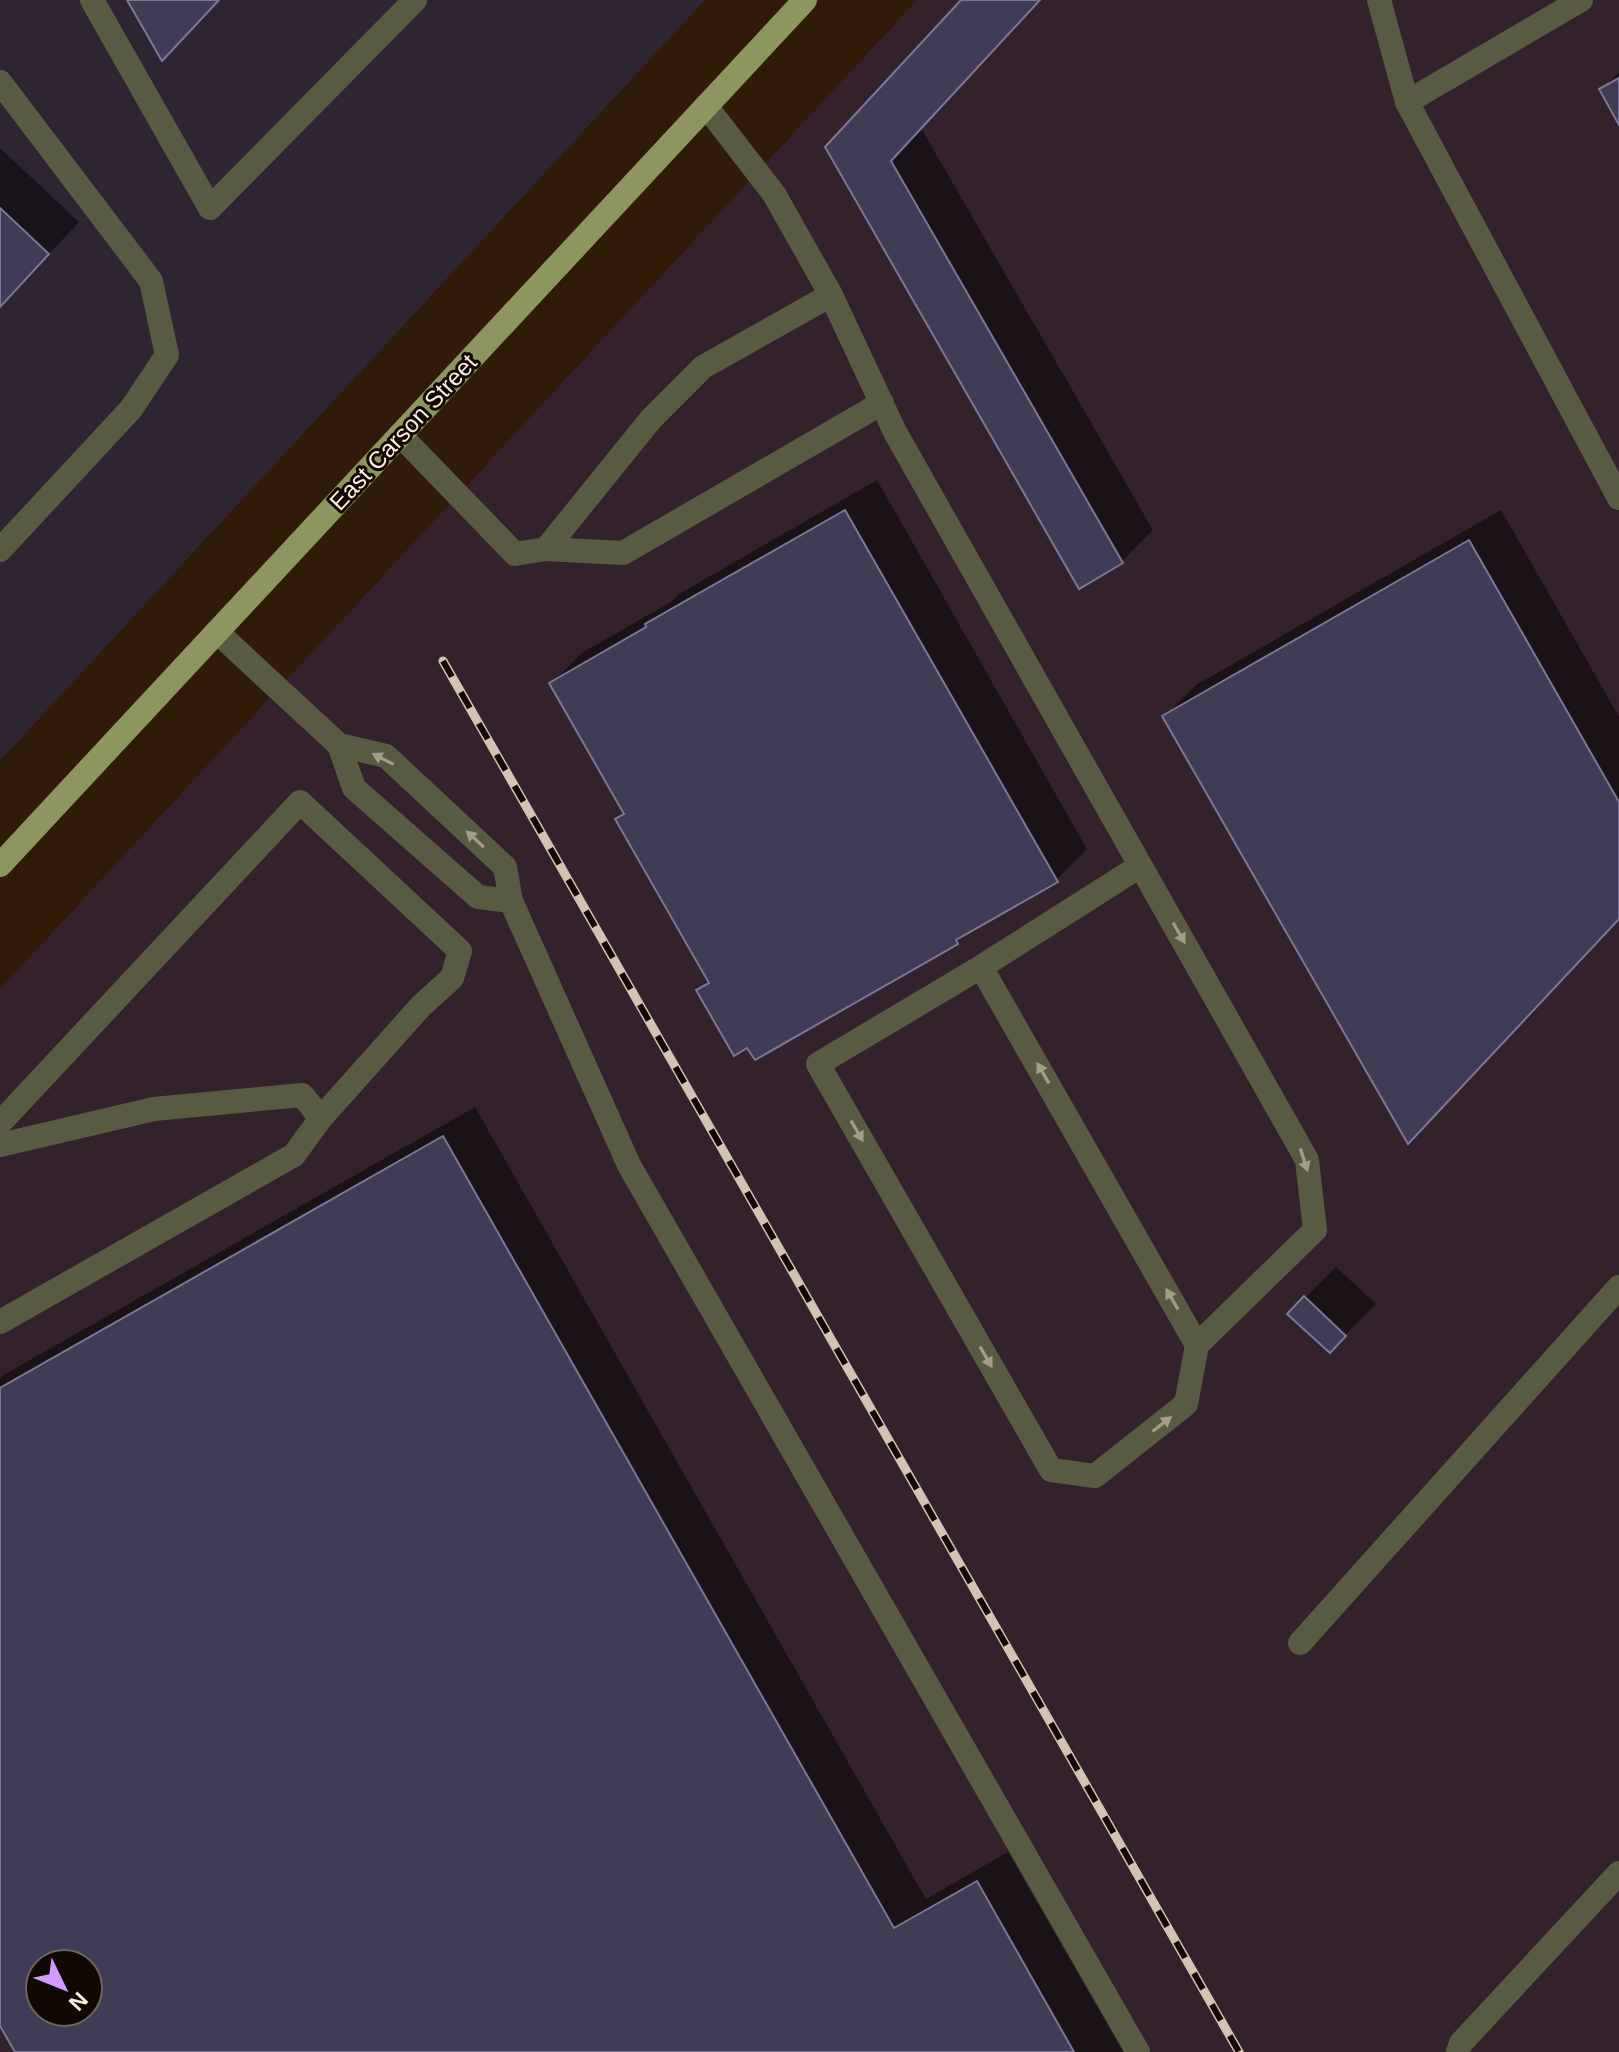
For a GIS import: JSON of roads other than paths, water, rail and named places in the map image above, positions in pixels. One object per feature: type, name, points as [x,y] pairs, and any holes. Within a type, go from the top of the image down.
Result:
[{"type":"main road","name":"East Carson Street","points":[[0,865],[805,0]]},
{"type":"lane","points":[[92,0],[210,208],[415,0]]},
{"type":"lane","points":[[1379,0],[1407,102],[1619,498]]},
{"type":"lane","points":[[1407,102],[1581,0]]},
{"type":"lane","points":[[0,82],[151,281],[167,355],[131,409],[0,550]]},
{"type":"lane","points":[[706,106],[774,194],[831,295],[895,432],[1307,1160],[1315,1230],[1197,1345],[1186,1404],[1095,1476],[1051,1470],[818,1064],[981,967],[1140,866]]},
{"type":"lane","points":[[546,549],[651,419],[703,367],[831,295]]},
{"type":"lane","points":[[400,435],[515,554],[546,549],[623,553],[882,403]]},
{"type":"lane","points":[[217,632],[339,745],[354,788],[478,897],[511,901]]},
{"type":"lane","points":[[339,745],[386,756],[505,867],[511,901],[629,1165],[1138,2052]]},
{"type":"lane","points":[[0,1123],[300,802],[460,951],[452,978],[421,1006],[321,1118],[294,1155],[0,1322]]},
{"type":"lane","points":[[981,967],[1197,1345]]},
{"type":"lane","points":[[0,1145],[154,1109],[302,1095],[321,1118]]},
{"type":"lane","points":[[1300,1643],[1619,1287]]},
{"type":"lane","points":[[1458,2052],[1461,2043],[1619,1873]]},
{"type":"railway","points":[[443,661],[1239,2052]]}]
